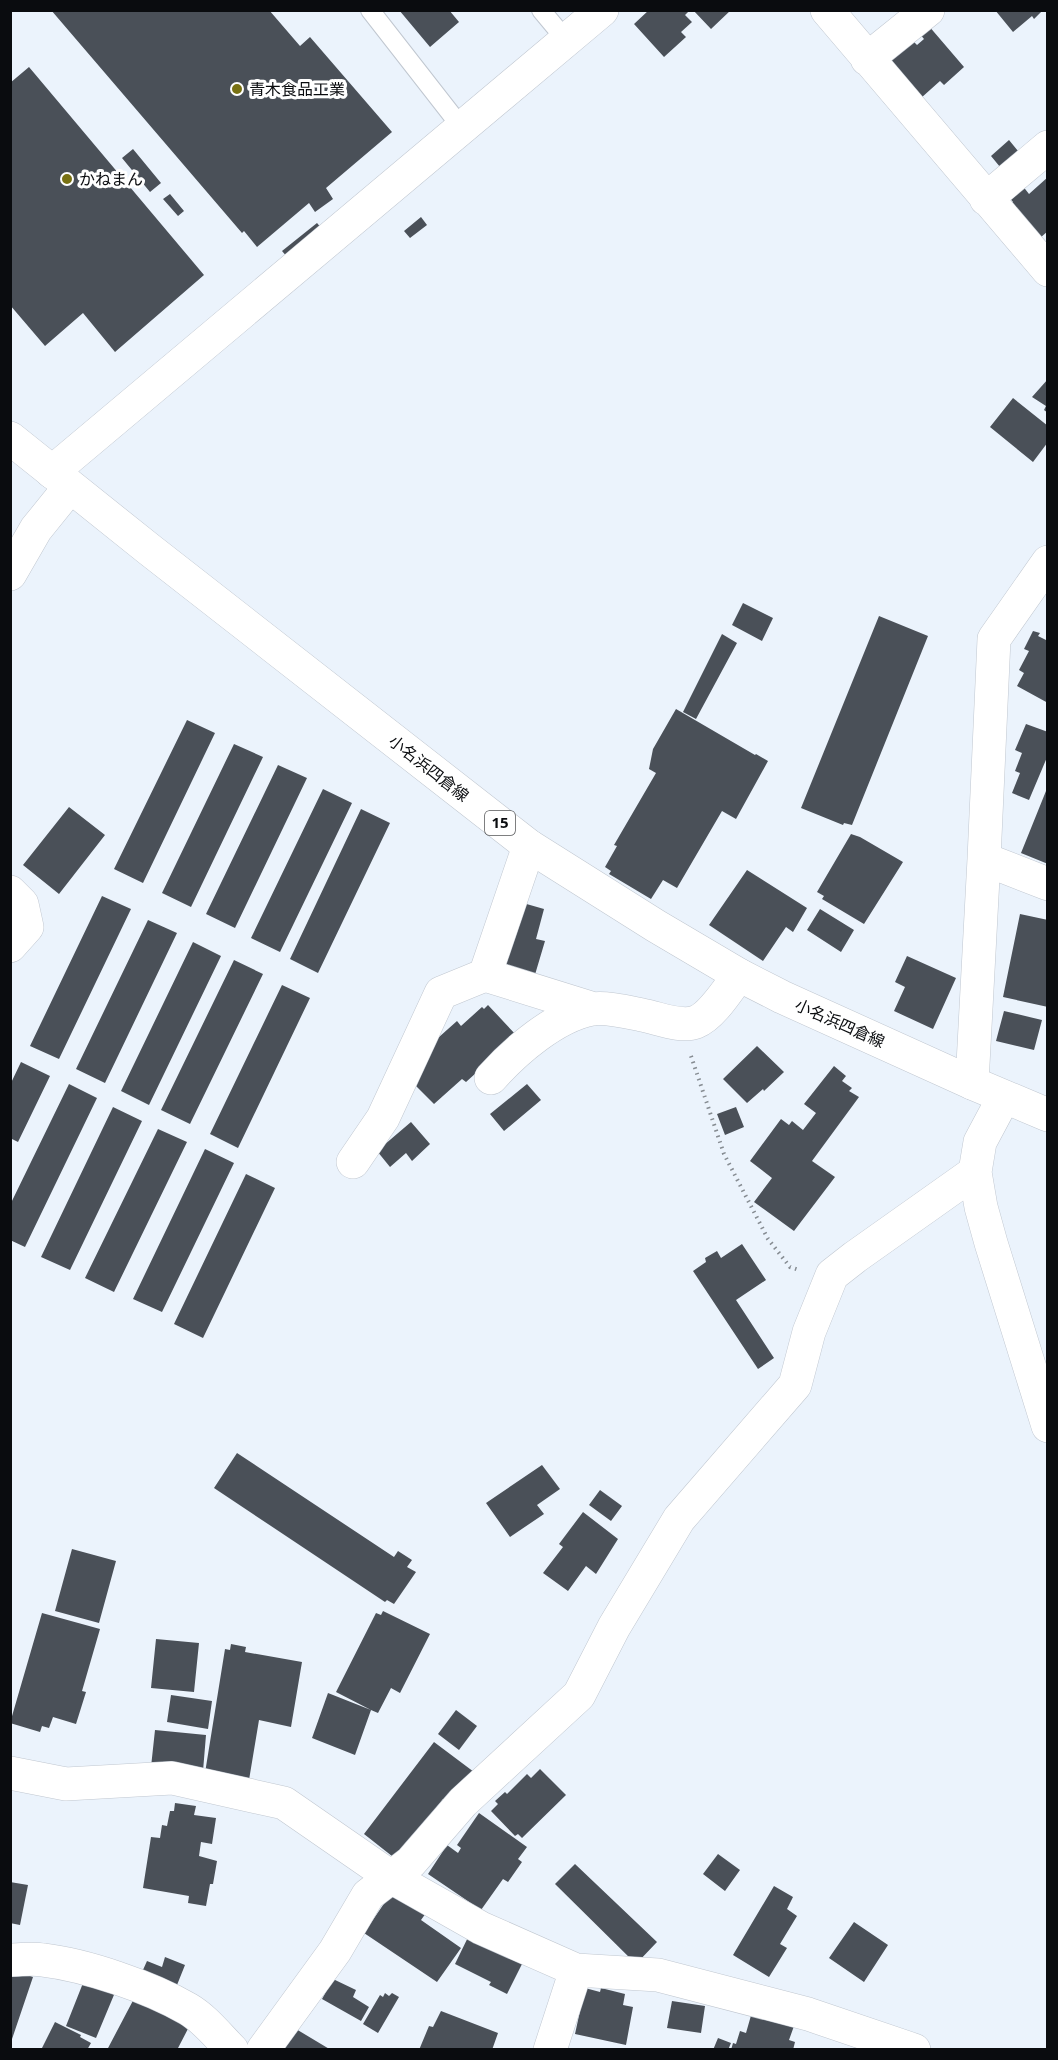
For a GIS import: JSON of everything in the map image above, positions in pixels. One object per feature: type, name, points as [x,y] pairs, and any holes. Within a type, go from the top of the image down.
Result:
[{"type":"street","points":[[10,574],[61,480],[462,128],[602,10]]},
{"type":"street","points":[[827,10],[1047,270]]},
{"type":"street","points":[[867,59],[928,10]]},
{"type":"street","points":[[986,199],[1047,147]]},
{"type":"street","name":"小名浜四倉線","points":[[10,438],[529,846],[739,975],[782,997],[1047,1115]]},
{"type":"street","points":[[972,1083],[994,639],[1047,562]]},
{"type":"street","points":[[485,975],[529,846]]},
{"type":"street","points":[[984,859],[1047,884]]},
{"type":"street","points":[[10,892],[22,904],[27,927],[10,946]]},
{"type":"street","points":[[353,1162],[383,1118],[441,993],[485,975],[594,1009],[628,1012],[680,1024],[696,1022],[706,1016],[739,975]]},
{"type":"street","points":[[491,1078],[508,1059],[533,1040],[572,1015],[594,1009]]},
{"type":"street","points":[[1004,1097],[980,1142],[975,1172],[988,1234],[1047,1426]]},
{"type":"street","points":[[263,2049],[335,1951],[368,1895],[411,1862],[463,1802],[579,1695],[614,1628],[679,1519],[795,1385],[809,1332],[832,1275],[975,1172]]},
{"type":"street","points":[[10,1773],[66,1784],[172,1778],[284,1803],[391,1877],[481,1928],[576,1970],[658,1975],[808,2014],[914,2049]]},
{"type":"street","points":[[10,1960],[43,1960],[89,1970],[131,1983],[188,2009],[232,2049]]},
{"type":"street","points":[[550,2049],[576,1970]]},
{"type":"lane","points":[[370,10],[462,128]]},
{"type":"lane","points":[[541,10],[566,40]]},
{"type":"path","points":[[680,1024],[724,1154],[768,1239],[790,1267],[811,1274],[832,1275]]},
{"type":"building","name":"青木食品工業","points":[[51,10],[269,10],[300,46],[310,37],[392,132],[326,188],[333,199],[315,212],[309,203],[257,247],[244,231],[242,233]]},
{"type":"building","points":[[399,10],[449,10],[459,22],[430,47]]},
{"type":"building","points":[[649,10],[690,10],[685,15],[692,22],[681,32],[686,37],[664,57],[634,24]]},
{"type":"building","points":[[693,10],[731,10],[711,29]]},
{"type":"building","points":[[995,10],[1043,10],[1034,19],[1032,16],[1013,32]]},
{"type":"building","points":[[928,25],[964,67],[944,85],[940,81],[921,98],[889,60],[913,41],[917,45],[924,39],[919,33]]},
{"type":"building","name":"かねまん","points":[[29,67],[204,275],[115,352],[83,313],[45,346],[10,305],[10,83]]},
{"type":"building","points":[[1009,140],[1023,157],[1005,173],[991,156]]},
{"type":"building","points":[[133,149],[161,183],[150,192],[122,158]]},
{"type":"building","points":[[1048,177],[1048,231],[1040,238],[1010,204],[1013,202],[1008,196],[1022,185],[1029,194]]},
{"type":"building","points":[[170,194],[184,211],[178,216],[163,199]]},
{"type":"building","points":[[421,217],[427,225],[410,238],[404,231]]},
{"type":"building","points":[[317,223],[323,230],[288,258],[282,251]]},
{"type":"building","points":[[1048,379],[1048,413],[1044,410],[1046,406],[1032,397]]},
{"type":"building","points":[[1013,398],[1048,426],[1048,442],[1033,462],[990,427]]},
{"type":"building","points":[[743,603],[773,618],[762,641],[732,625]]},
{"type":"building","points":[[879,616],[928,636],[852,825],[844,823],[843,825],[801,808]]},
{"type":"building","points":[[1033,631],[1040,633],[1038,636],[1048,641],[1048,703],[1017,686],[1024,673],[1019,670],[1029,651],[1024,649]]},
{"type":"building","points":[[722,634],[737,643],[696,719],[683,712]]},
{"type":"building","points":[[676,709],[768,761],[736,819],[722,811],[677,888],[663,880],[651,899],[609,874],[611,871],[605,867],[617,846],[614,845],[656,773],[649,769],[653,749]]},
{"type":"building","points":[[187,720],[215,733],[143,883],[114,869]]},
{"type":"building","points":[[1026,724],[1048,732],[1048,755],[1029,800],[1012,793],[1020,773],[1015,771],[1022,753],[1015,750]]},
{"type":"building","points":[[234,744],[263,757],[191,907],[162,893]]},
{"type":"building","points":[[278,765],[307,778],[235,928],[206,914]]},
{"type":"building","points":[[1048,786],[1048,864],[1021,853]]},
{"type":"building","points":[[323,789],[352,803],[280,952],[251,938]]},
{"type":"building","points":[[69,807],[105,835],[59,894],[23,865]]},
{"type":"building","points":[[361,809],[390,823],[318,973],[290,959]]},
{"type":"building","points":[[851,834],[903,862],[864,924],[822,899],[824,896],[817,892]]},
{"type":"building","points":[[747,870],[807,908],[793,932],[786,927],[763,961],[709,925]]},
{"type":"building","points":[[102,896],[131,909],[59,1059],[30,1046]]},
{"type":"building","points":[[516,901],[544,909],[536,939],[545,941],[534,978],[493,970]]},
{"type":"building","points":[[820,909],[854,930],[841,952],[807,930]]},
{"type":"building","points":[[1020,914],[1048,920],[1048,1007],[1003,997]]},
{"type":"building","points":[[148,920],[177,933],[105,1083],[76,1069]]},
{"type":"building","points":[[193,942],[221,956],[149,1105],[121,1091]]},
{"type":"building","points":[[907,956],[956,978],[933,1029],[894,1011],[905,987],[895,982]]},
{"type":"building","points":[[234,960],[263,974],[190,1124],[161,1110]]},
{"type":"building","points":[[282,985],[310,998],[238,1148],[210,1134]]},
{"type":"building","points":[[488,1005],[517,1036],[466,1082],[462,1079],[434,1104],[407,1077],[411,1062],[457,1021],[461,1026],[482,1007],[484,1009]]},
{"type":"building","points":[[1004,1011],[1042,1020],[1034,1050],[996,1041]]},
{"type":"building","points":[[757,1046],[784,1072],[747,1103],[723,1079]]},
{"type":"building","points":[[21,1062],[50,1076],[18,1142],[10,1138],[10,1085]]},
{"type":"building","points":[[834,1066],[846,1076],[842,1081],[852,1088],[849,1091],[859,1097],[812,1161],[835,1177],[794,1231],[754,1202],[772,1178],[750,1161],[781,1119],[789,1125],[792,1121],[803,1130],[816,1113],[804,1104]]},
{"type":"building","points":[[69,1084],[97,1098],[25,1247],[10,1240],[10,1205]]},
{"type":"building","points":[[527,1084],[541,1100],[504,1131],[490,1114]]},
{"type":"building","points":[[113,1107],[142,1121],[70,1270],[41,1257]]},
{"type":"building","points":[[736,1107],[744,1127],[725,1135],[717,1114]]},
{"type":"building","points":[[411,1122],[430,1144],[412,1161],[406,1153],[390,1167],[377,1151]]},
{"type":"building","points":[[158,1129],[187,1142],[114,1292],[85,1278]]},
{"type":"building","points":[[205,1149],[234,1163],[162,1312],[133,1299]]},
{"type":"building","points":[[246,1174],[275,1188],[203,1338],[174,1324]]},
{"type":"building","points":[[742,1244],[766,1280],[736,1300],[774,1358],[758,1369],[693,1271],[706,1262],[705,1258],[717,1251],[721,1258]]},
{"type":"building","points":[[237,1453],[394,1557],[398,1551],[412,1560],[407,1567],[416,1572],[394,1604],[387,1600],[385,1602],[214,1488]]},
{"type":"building","points":[[542,1465],[560,1489],[537,1505],[544,1514],[510,1537],[486,1503]]},
{"type":"building","points":[[600,1490],[622,1506],[611,1521],[589,1505]]},
{"type":"building","points":[[583,1512],[618,1539],[596,1574],[586,1566],[568,1591],[543,1573],[563,1547],[559,1544]]},
{"type":"building","points":[[72,1549],[116,1561],[99,1623],[55,1611]]},
{"type":"building","points":[[383,1611],[430,1634],[400,1693],[391,1688],[378,1713],[336,1692],[376,1613],[381,1615]]},
{"type":"building","points":[[42,1613],[100,1629],[82,1691],[86,1692],[76,1724],[53,1717],[49,1728],[42,1726],[40,1732],[10,1723]]},
{"type":"building","points":[[156,1639],[199,1643],[194,1692],[151,1688]]},
{"type":"building","points":[[231,1644],[246,1647],[245,1652],[302,1662],[291,1727],[259,1720],[249,1780],[205,1773],[225,1649],[230,1650]]},
{"type":"building","points":[[328,1693],[371,1710],[355,1755],[312,1738]]},
{"type":"building","points":[[171,1695],[212,1701],[208,1729],[167,1722]]},
{"type":"building","points":[[456,1710],[477,1726],[459,1750],[438,1734]]},
{"type":"building","points":[[155,1730],[206,1735],[203,1771],[151,1767]]},
{"type":"building","points":[[434,1742],[474,1772],[450,1804],[443,1799],[397,1860],[364,1834]]},
{"type":"building","points":[[540,1769],[566,1795],[522,1838],[518,1834],[515,1836],[491,1811],[498,1804],[495,1801],[505,1792],[507,1794],[527,1774],[531,1778]]},
{"type":"building","points":[[175,1803],[196,1806],[194,1815],[216,1818],[212,1844],[201,1842],[199,1856],[217,1861],[206,1906],[188,1903],[189,1896],[143,1888],[151,1837],[160,1838],[162,1825],[167,1826],[170,1811],[174,1811]]},
{"type":"building","points":[[479,1813],[527,1847],[518,1859],[522,1862],[508,1882],[503,1879],[481,1910],[428,1874],[447,1845],[458,1853],[461,1848],[457,1845]]},
{"type":"building","points":[[718,1854],[740,1870],[725,1891],[703,1874]]},
{"type":"building","points":[[575,1864],[657,1942],[636,1964],[555,1884]]},
{"type":"building","points":[[10,1882],[28,1885],[20,1925],[10,1923]]},
{"type":"building","points":[[398,1883],[431,1906],[421,1920],[461,1948],[437,1982],[364,1933]]},
{"type":"building","points":[[774,1886],[793,1897],[787,1909],[797,1916],[780,1944],[787,1948],[769,1977],[733,1955]]},
{"type":"building","points":[[854,1922],[888,1945],[864,1982],[829,1958]]},
{"type":"building","points":[[473,1927],[527,1954],[507,1994],[489,1985],[491,1982],[455,1964]]},
{"type":"building","points":[[165,1957],[185,1965],[173,1995],[138,1981],[147,1961],[162,1967]]},
{"type":"building","points":[[10,1969],[33,1977],[11,2042],[10,2042]]},
{"type":"building","points":[[85,1978],[116,1990],[96,2038],[66,2026]]},
{"type":"building","points":[[333,1979],[356,1990],[353,1997],[369,2007],[361,2021],[322,1999]]},
{"type":"building","points":[[585,1988],[600,1992],[601,1988],[625,1994],[623,2005],[633,2007],[626,2045],[575,2034]]},
{"type":"building","points":[[137,1993],[191,2023],[177,2050],[107,2050]]},
{"type":"building","points":[[385,1993],[389,1996],[392,1993],[399,1997],[378,2033],[363,2024],[380,1995],[383,1997]]},
{"type":"building","points":[[672,2001],[705,2006],[701,2033],[667,2028]]},
{"type":"building","points":[[441,2011],[498,2033],[492,2050],[419,2050],[429,2026],[433,2027]]},
{"type":"building","points":[[752,2012],[794,2026],[789,2040],[795,2042],[793,2050],[731,2050],[733,2043],[736,2044],[740,2031],[746,2033]]},
{"type":"building","points":[[55,2022],[81,2035],[80,2037],[91,2043],[87,2050],[41,2050]]},
{"type":"building","points":[[296,2029],[331,2050],[281,2050]]},
{"type":"building","points":[[718,2038],[731,2043],[728,2050],[713,2050]]},
{"type":"place","name":"青木食品工業","points":[[237,89]]},
{"type":"place","name":"かねまん","points":[[67,179]]}]
